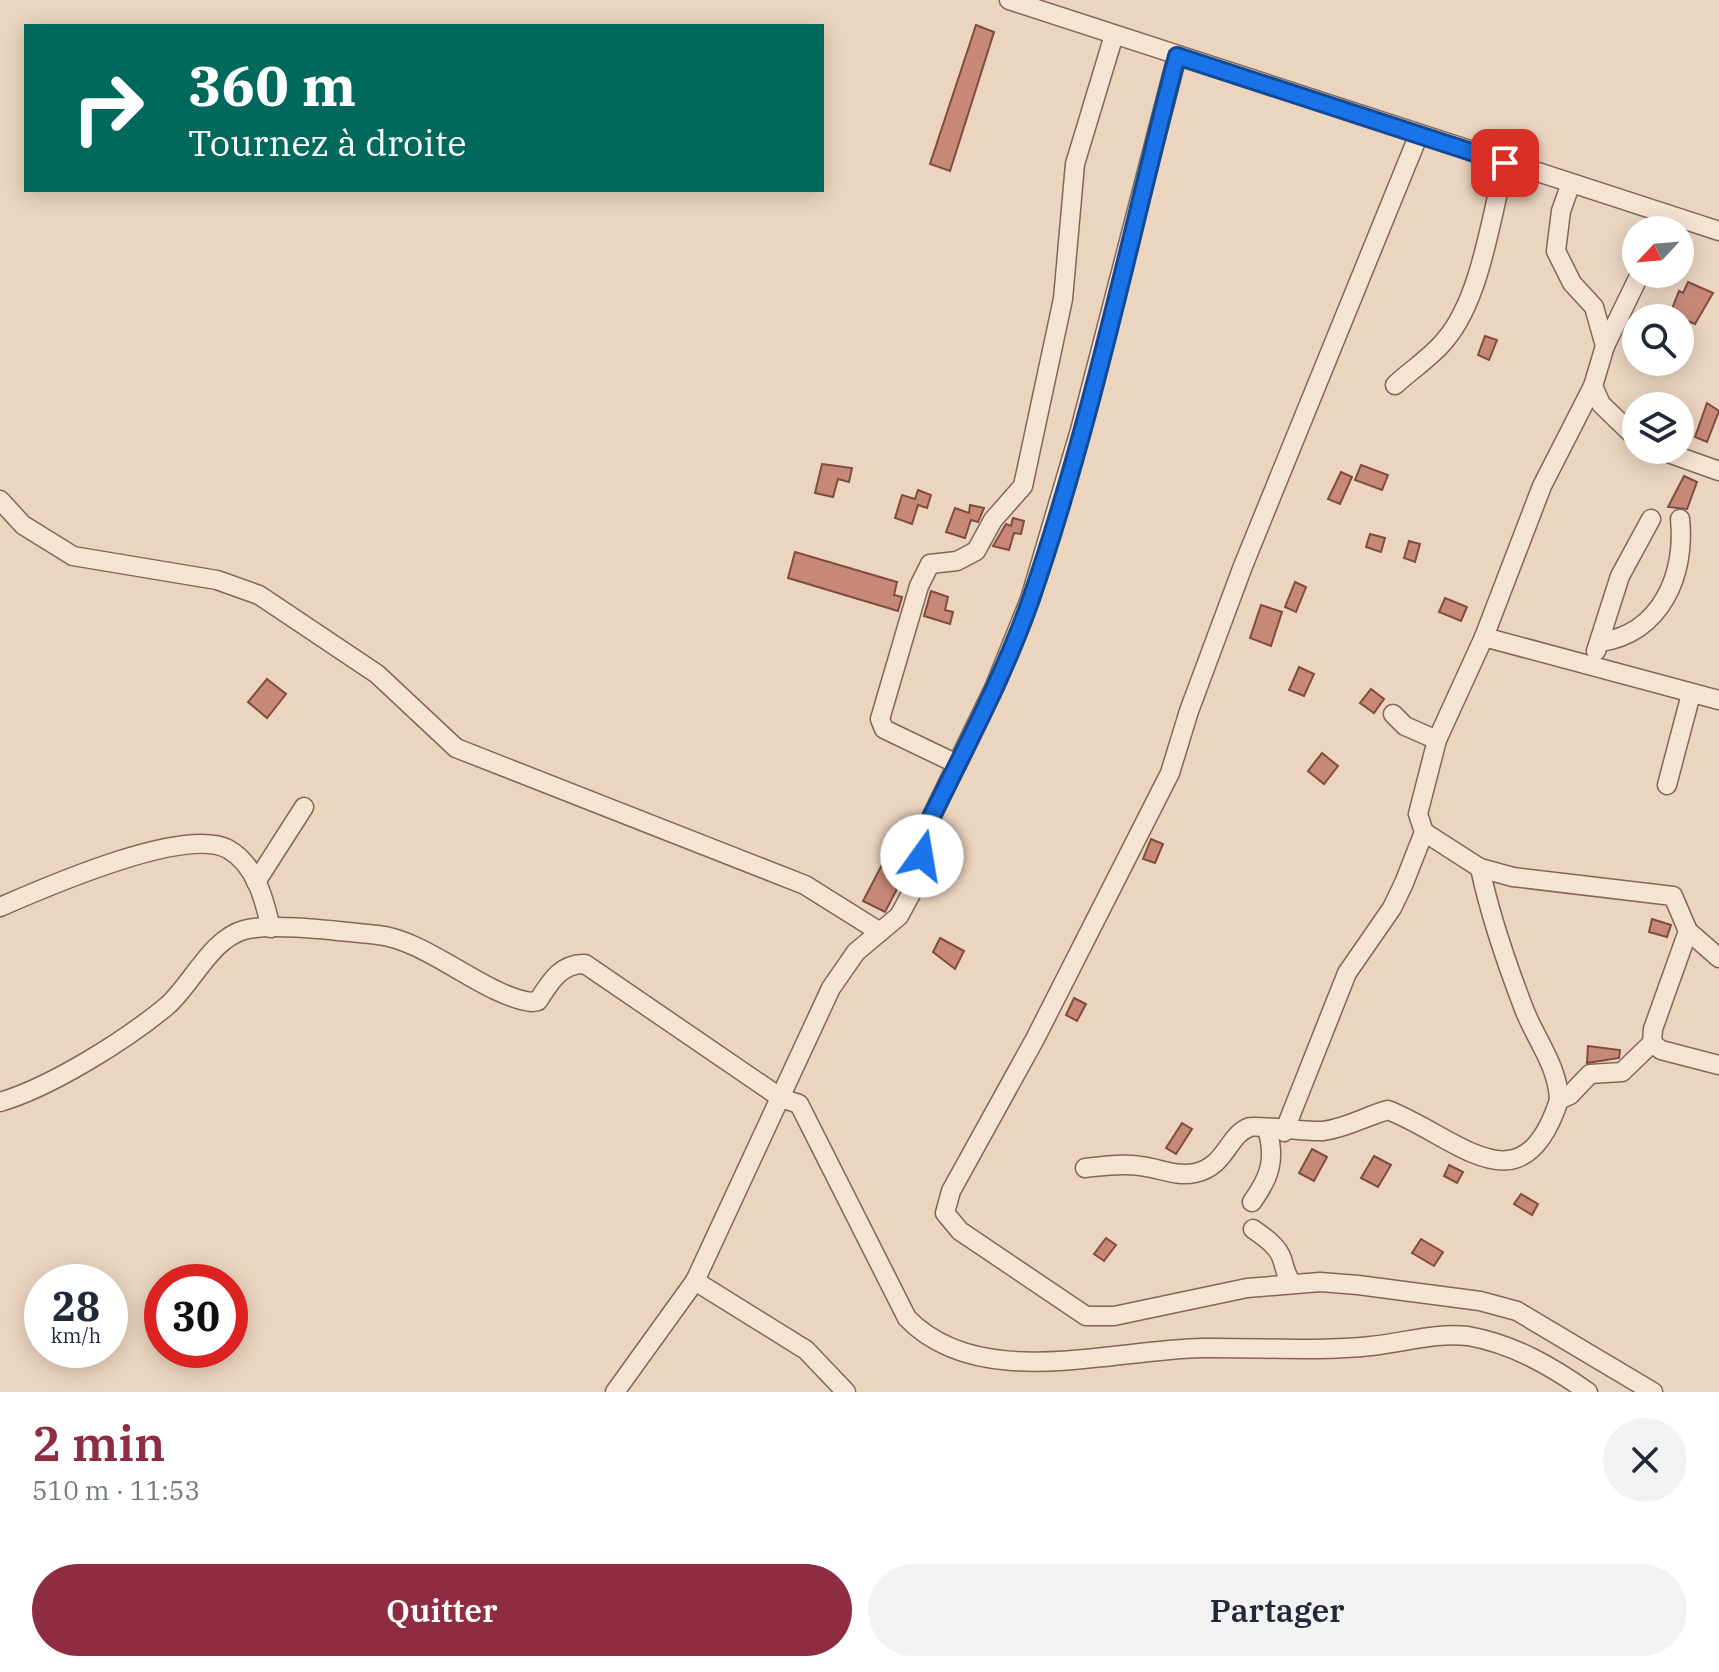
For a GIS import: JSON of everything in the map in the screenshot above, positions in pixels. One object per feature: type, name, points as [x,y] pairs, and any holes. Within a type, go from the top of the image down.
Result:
[{"type":"street","points":[[1009,0],[1571,183],[1652,216]]},
{"type":"street","points":[[957,764],[884,729],[880,719],[919,586],[930,564],[957,561],[976,551],[993,520],[1023,486],[1063,299],[1075,164],[1114,35]]},
{"type":"street","points":[[615,1392],[695,1281],[831,988],[856,952],[899,916],[912,892],[919,875],[925,830],[1030,599],[1080,430],[1177,56]]},
{"type":"street","points":[[1419,134],[1243,566],[1189,711],[1170,773],[1035,1039],[945,1204],[945,1213],[960,1231],[1086,1316],[1100,1318],[1232,1290],[1339,1282],[1495,1304],[1517,1311],[1653,1392]]},
{"type":"street","points":[[1395,385],[1443,343],[1457,321],[1474,286],[1505,163]]},
{"type":"street","points":[[1571,183],[1561,211],[1556,251],[1572,283],[1594,307],[1605,346]]},
{"type":"street","points":[[1694,227],[1719,231]]},
{"type":"street","points":[[1633,288],[1605,346],[1593,386],[1542,486],[1484,637],[1437,740],[1418,814],[1424,832],[1480,868],[1526,879],[1673,896],[1688,931],[1719,958]]},
{"type":"street","points":[[1593,386],[1601,404],[1622,424]]},
{"type":"street","points":[[1694,462],[1719,471]]},
{"type":"street","points":[[0,500],[23,525],[73,556],[217,580],[259,595],[377,674],[456,748],[805,885],[880,932]]},
{"type":"street","points":[[1590,664],[1620,576],[1651,519]]},
{"type":"street","points":[[1600,642],[1632,634],[1654,616],[1667,597],[1682,542],[1680,519]]},
{"type":"street","points":[[1484,637],[1719,700]]},
{"type":"street","points":[[1667,785],[1691,694]]},
{"type":"street","points":[[1393,714],[1405,726],[1437,740]]},
{"type":"street","points":[[256,882],[304,807]]},
{"type":"street","points":[[1252,1202],[1273,1164],[1276,1130],[1347,973],[1392,908],[1424,832]]},
{"type":"street","points":[[0,907],[104,866],[189,843],[212,843],[230,850],[250,869],[271,928]]},
{"type":"street","points":[[1085,1168],[1118,1164],[1182,1175],[1196,1173],[1212,1168],[1242,1130],[1257,1125],[1276,1130],[1323,1131],[1353,1125],[1388,1110],[1420,1123],[1471,1154],[1513,1159],[1527,1156],[1539,1145],[1559,1100],[1555,1071],[1534,1034],[1507,963],[1480,868]]},
{"type":"street","points":[[0,1102],[20,1096],[76,1067],[166,1007],[228,938],[244,930],[271,928],[392,937],[524,1001],[538,1001],[561,971],[572,964],[585,964],[781,1098],[799,1104],[907,1318],[921,1335],[972,1358],[1021,1366],[1061,1366],[1149,1351],[1323,1350],[1465,1336],[1499,1343],[1548,1364],[1588,1392]]},
{"type":"street","points":[[1559,1100],[1570,1095],[1590,1074],[1622,1072],[1652,1043],[1653,1029],[1688,931]]},
{"type":"street","points":[[1652,1043],[1661,1050],[1719,1065]]},
{"type":"street","points":[[1253,1229],[1274,1246],[1283,1260],[1284,1273],[1293,1284]]},
{"type":"street","points":[[695,1281],[806,1350],[846,1392]]},
{"type":"building","points":[[976,25],[994,32],[950,171],[930,164]]},
{"type":"building","points":[[1694,285],[1713,293],[1695,324],[1694,304],[1674,304],[1679,291],[1683,293],[1685,288],[1694,288]]},
{"type":"building","points":[[1485,336],[1497,340],[1489,360],[1478,355]]},
{"type":"building","points":[[1707,403],[1719,411],[1707,442],[1695,437]]},
{"type":"building","points":[[822,464],[852,468],[849,482],[838,479],[833,497],[815,493]]},
{"type":"building","points":[[1361,465],[1388,475],[1382,490],[1355,480]]},
{"type":"building","points":[[1341,472],[1352,477],[1340,504],[1328,499]]},
{"type":"building","points":[[1684,476],[1697,482],[1687,509],[1668,507]]},
{"type":"building","points":[[918,490],[931,495],[927,508],[918,505],[912,524],[895,518],[902,495],[915,499]]},
{"type":"building","points":[[970,505],[984,508],[978,522],[971,520],[965,538],[946,532],[955,508],[969,513]]},
{"type":"building","points":[[1013,518],[1024,521],[1021,534],[1014,533],[1009,550],[993,546],[1006,524],[1011,526]]},
{"type":"building","points":[[1370,534],[1385,538],[1381,552],[1366,547]]},
{"type":"building","points":[[1409,541],[1420,544],[1415,562],[1404,558]]},
{"type":"building","points":[[795,552],[897,582],[894,595],[902,597],[898,611],[788,578]]},
{"type":"building","points":[[1295,582],[1306,587],[1296,612],[1285,607]]},
{"type":"building","points":[[931,591],[948,597],[945,610],[953,612],[950,624],[924,616]]},
{"type":"building","points":[[1445,598],[1467,607],[1461,621],[1439,612]]},
{"type":"building","points":[[1261,605],[1282,612],[1271,646],[1250,638]]},
{"type":"building","points":[[1299,667],[1314,674],[1304,696],[1289,690]]},
{"type":"building","points":[[267,679],[286,694],[267,718],[248,702]]},
{"type":"building","points":[[1371,689],[1384,699],[1374,713],[1360,703]]},
{"type":"building","points":[[1322,753],[1338,766],[1324,784],[1308,771]]},
{"type":"building","points":[[1151,839],[1163,844],[1155,863],[1143,859]]},
{"type":"building","points":[[886,857],[908,868],[885,912],[863,901]]},
{"type":"building","points":[[1652,919],[1671,925],[1667,937],[1649,932]]},
{"type":"building","points":[[940,938],[964,951],[955,969],[933,952]]},
{"type":"building","points":[[1074,998],[1086,1004],[1077,1021],[1066,1015]]},
{"type":"building","points":[[1588,1046],[1620,1050],[1619,1058],[1587,1063]]},
{"type":"building","points":[[1182,1123],[1192,1129],[1176,1154],[1166,1148]]},
{"type":"building","points":[[1312,1149],[1327,1157],[1314,1181],[1299,1173]]},
{"type":"building","points":[[1374,1156],[1391,1165],[1378,1187],[1361,1178]]},
{"type":"building","points":[[1449,1165],[1463,1172],[1457,1183],[1444,1176]]},
{"type":"building","points":[[1521,1194],[1538,1204],[1532,1215],[1514,1204]]},
{"type":"building","points":[[1106,1238],[1116,1245],[1104,1261],[1094,1254]]},
{"type":"building","points":[[1421,1239],[1443,1252],[1434,1266],[1412,1253]]},
{"type":"route","points":[[922,856],[925,830],[995,686],[1030,599],[1080,430],[1177,56],[1505,163]]}]
